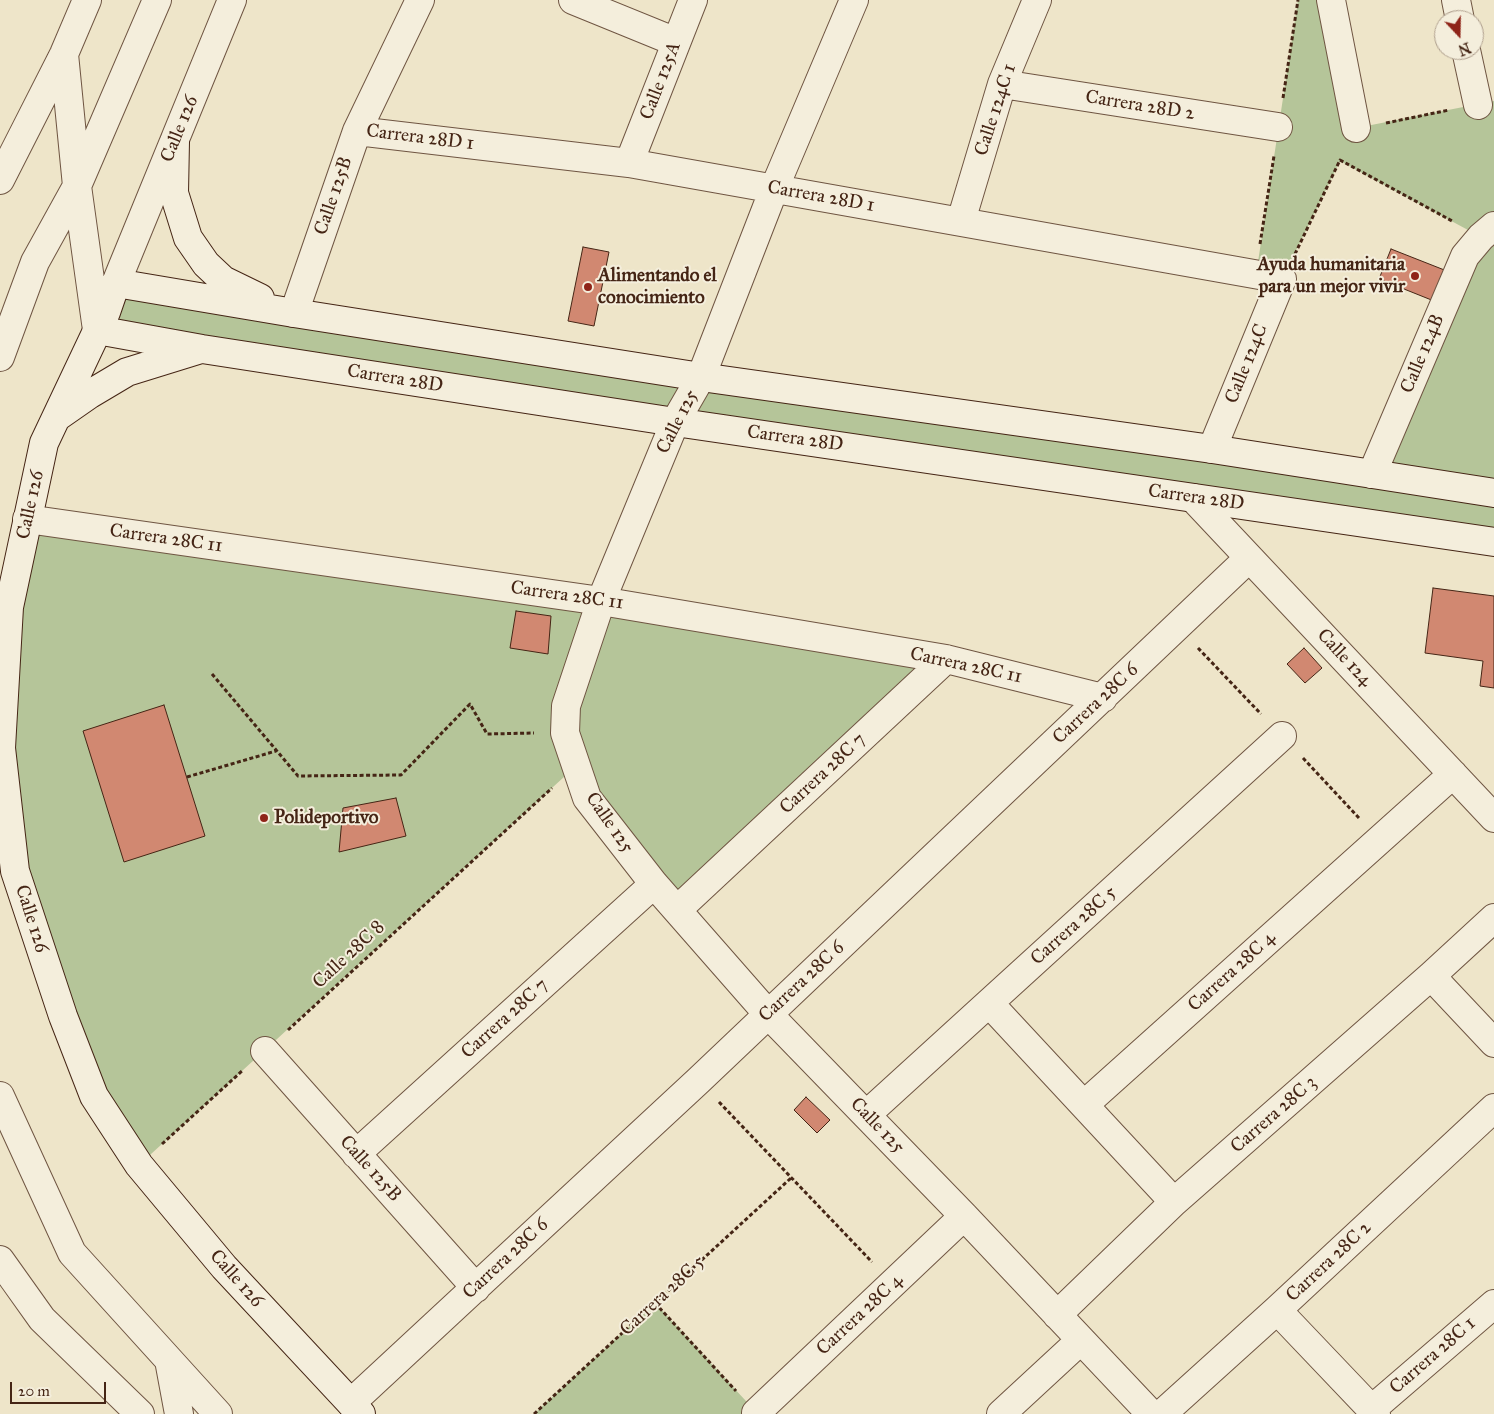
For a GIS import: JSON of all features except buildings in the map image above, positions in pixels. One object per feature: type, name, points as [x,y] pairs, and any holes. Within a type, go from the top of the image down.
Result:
[{"type":"street","points":[[0,180],[64,54],[87,0]]},
{"type":"street","points":[[0,357],[35,262],[77,186],[157,0]]},
{"type":"street","name":"Calle 126","points":[[232,0],[97,330],[44,443],[9,607],[1,748],[15,871],[64,1016],[94,1096],[140,1165],[224,1266],[356,1409]]},
{"type":"street","name":"Calle 125B","points":[[294,313],[356,131],[420,0]]},
{"type":"street","points":[[573,0],[676,42]]},
{"type":"street","name":"Calle 125A","points":[[629,163],[693,0]]},
{"type":"street","name":"Calle 125","points":[[854,0],[774,190],[701,377],[675,422],[601,601],[566,706],[565,733],[587,798],[654,884],[768,1014],[964,1216],[1151,1414]]},
{"type":"street","name":"Calle 124C 1","points":[[961,221],[1002,84],[1037,0]]},
{"type":"street","points":[[1331,0],[1356,128]]},
{"type":"street","points":[[64,54],[77,186],[97,330]]},
{"type":"street","points":[[1468,60],[1478,105]]},
{"type":"street","name":"Carrera 28D 2","points":[[1002,84],[1278,127]]},
{"type":"street","name":"Carrera 28D 1","points":[[356,131],[629,163],[1282,279]]},
{"type":"street","points":[[175,141],[174,193],[188,238],[206,264],[223,280],[294,313]]},
{"type":"street","name":"Calle 124B","points":[[1372,474],[1465,256],[1488,231]]},
{"type":"street","name":"Calle 124C","points":[[1212,449],[1282,279]]},
{"type":"street","points":[[116,283],[701,377],[1212,449],[1494,492]]},
{"type":"street","name":"Carrera 28D","points":[[97,330],[202,349],[675,422],[1494,542]]},
{"type":"street","points":[[56,418],[90,394],[127,372],[202,349]]},
{"type":"street","name":"Calle 124","points":[[1193,498],[1494,818]]},
{"type":"street","name":"Carrera 28C 11","points":[[27,520],[601,601],[946,659],[1103,698]]},
{"type":"street","name":"Carrera 28C 6","points":[[356,1409],[476,1288],[698,1081],[1249,558]]},
{"type":"street","name":"Carrera 28C 7","points":[[677,910],[946,659]]},
{"type":"street","name":"Carrera 28C 5","points":[[866,1115],[1282,736]]},
{"type":"street","name":"Carrera 28C 4","points":[[1085,1104],[1453,774]]},
{"type":"street","name":"Carrera 28C 7","points":[[356,1154],[654,884]]},
{"type":"street","name":"Carrera 28C 3","points":[[1057,1315],[1174,1202],[1431,976],[1494,918]]},
{"type":"street","points":[[1431,976],[1494,1043]]},
{"type":"street","points":[[989,1003],[1085,1104],[1174,1202]]},
{"type":"street","name":"Calle 125B","points":[[265,1051],[476,1288]]},
{"type":"street","points":[[0,1096],[72,1253],[218,1414]]},
{"type":"street","name":"Carrera 28C 2","points":[[1162,1414],[1494,1108]]},
{"type":"street","name":"Carrera 28C 4","points":[[756,1413],[964,1216]]},
{"type":"street","points":[[0,1260],[42,1319],[140,1414]]},
{"type":"street","name":"Carrera 28C 1","points":[[1374,1412],[1494,1304]]},
{"type":"street","points":[[1277,1310],[1374,1412]]},
{"type":"street","points":[[1001,1414],[1081,1340]]},
{"type":"street","points":[[169,1360],[178,1414]]},
{"type":"path","points":[[1256,275],[1298,0]]},
{"type":"path","points":[[1356,128],[1478,105]]},
{"type":"path","points":[[1282,279],[1340,160],[1488,231]]},
{"type":"path","points":[[212,674],[298,776],[400,775],[470,704],[487,734],[565,733]]},
{"type":"path","points":[[187,777],[276,751]]},
{"type":"path","name":"Calle 28C 8","points":[[140,1165],[576,765]]},
{"type":"path","points":[[698,1081],[894,1284]]},
{"type":"path","name":"Carrera 28C 5","points":[[534,1414],[791,1178]]},
{"type":"path","points":[[655,1303],[756,1413]]},
{"type":"green space","points":[[1298,0],[1331,0],[1356,128],[1494,101],[1494,542],[97,330],[116,283],[1371,474],[1481,237],[1340,161],[1282,279],[1256,275]]},
{"type":"green space","name":"Polideportivo","points":[[27,519],[946,659],[677,910],[576,766],[139,1165],[94,1096],[15,871],[1,748]]},
{"type":"green space","points":[[655,1303],[758,1414],[534,1414]]},
{"type":"place","name":"Ayuda humanitaria para un mejor vivir","points":[[1415,276]]},
{"type":"place","name":"Alimentando el conocimiento","points":[[588,287]]},
{"type":"place","name":"Polideportivo","points":[[264,818]]}]
